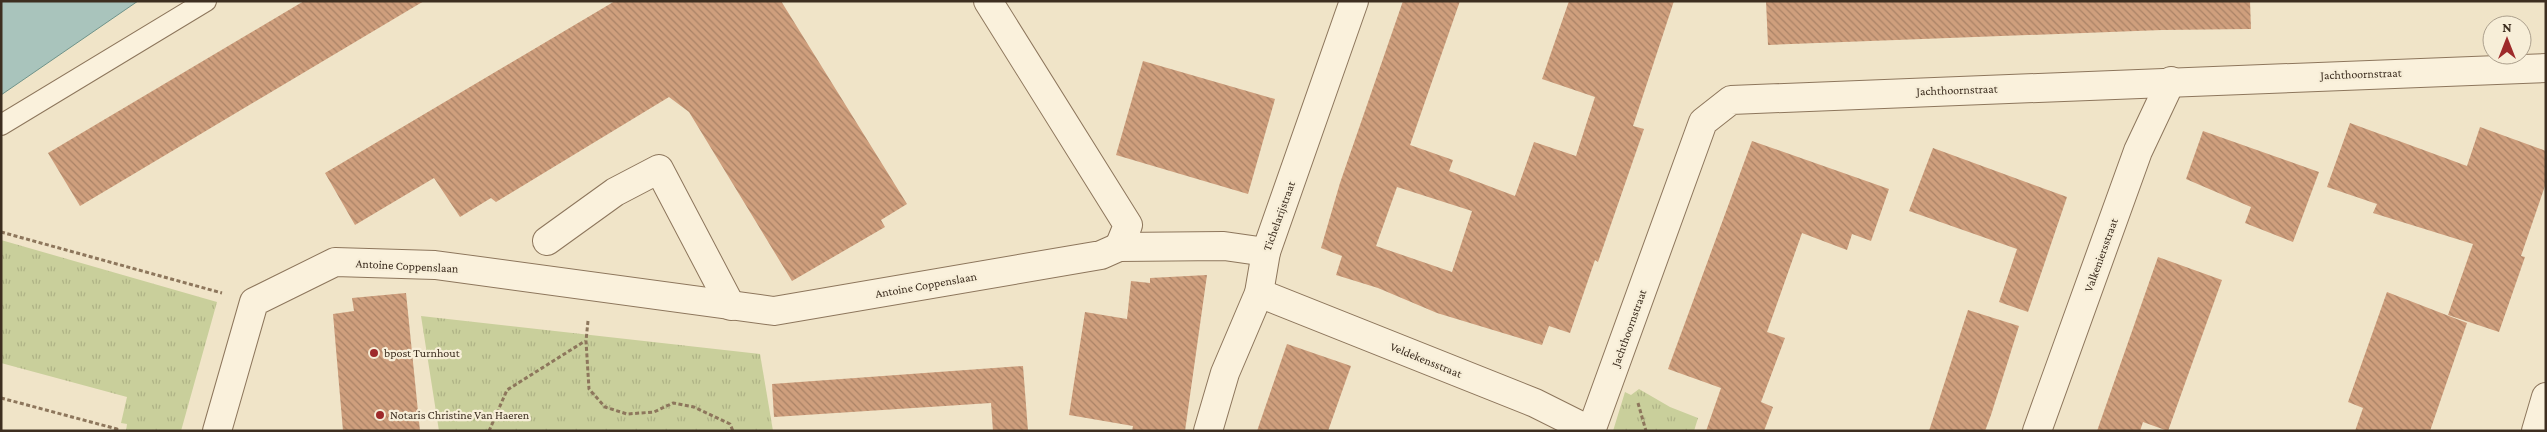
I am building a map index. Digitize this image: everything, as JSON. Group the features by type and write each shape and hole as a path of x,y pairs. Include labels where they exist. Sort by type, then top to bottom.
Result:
{"street":[{"path":"988,1 1128,225 1119,247"},
{"name":"Tichelarijstraat","path":"1208,431 1224,374 1259,293 1266,252 1354,1"},
{"name":"Jachthoornstraat","path":"1591,431 1703,122 1731,100 2171,81 2546,68"},
{"name":"Valkeniersstraat","path":"2038,431 2138,151 2171,81"},
{"path":"547,241 615,192 659,169 731,306"},
{"name":"Antoine Coppenslaan","path":"254,302 335,262 435,265 774,311 1102,255 1119,247 1224,246 1266,252"},
{"name":"Veldekensstraat","path":"1259,293 1535,403 1591,431"},
{"path":"217,431 254,302"},
{"path":"2536,431 2546,397"}],"lane":[{"path":"1,125 206,1"}],"path":[{"path":"1,232 254,302"},
{"path":"489,431 507,390 586,341 589,389 605,407 627,414 654,412 673,403 694,406 730,424 733,431"},
{"path":"1,398 117,429 116,431"}],"green space":[{"path":"1,240 217,302 181,431 126,431 127,424 121,423 127,397 1,363"},
{"path":"421,316 760,354 773,431 439,431"},
{"path":"1639,389 1670,407 1698,418 1694,431 1613,431 1625,392 1631,395"}],"water":[{"path":"1,1 138,1 1,95"}],"building":[{"path":"304,1 424,1 80,206 48,153"},
{"path":"615,1 781,1 907,204 881,220 885,227 792,281 689,112 669,97 496,202 491,198 460,217 434,178 355,225 325,173"},
{"path":"1403,1 1460,1 1410,145 1453,160 1449,171 1515,196 1534,142 1576,156 1595,97 1542,79 1569,1 1674,1 1633,126 1644,129 1598,262 1595,260 1570,333 1549,326 1542,345 1437,313 1378,288 1336,275 1342,256 1321,248 1340,183","holes":["1397,187 1472,211 1452,272 1376,246"]},
{"path":"1766,1 2250,1 2251,29 2162,30 1768,45"},
{"path":"1143,61 1275,99 1248,194 1116,155"},
{"path":"2350,123 2467,166 2480,127 2546,151 2546,183 2521,256 2525,257 2499,332 2448,315 2473,244 2373,213 2377,204 2327,187"},
{"path":"2203,131 2319,172 2293,242 2245,223 2251,207 2186,179"},
{"path":"1752,141 1889,189 1871,241 1852,234 1847,250 1802,233 1767,332 1785,338 1761,402 1773,407 1764,431 1706,431 1721,388 1668,369"},
{"path":"1933,148 2067,197 2028,312 1999,302 2017,249 1909,211"},
{"path":"2158,257 2222,280 2168,431 2143,422 2140,431 2097,431"},
{"path":"1207,275 1185,431 1132,431 1133,426 1069,415 1085,312 1127,319 1131,281 1150,283 1150,278"},
{"path":"2387,292 2467,323 2430,431 2355,431 2363,408 2348,402"},
{"name":"bpost Turnhout","path":"406,293 420,431 343,431 333,314 354,311 352,298"},
{"path":"1968,310 2019,326 1991,415 1985,431 1929,431"},
{"path":"1287,344 1351,366 1328,431 1257,431"},
{"path":"1023,366 1028,431 993,431 991,403 774,417 772,384"}],"place":[{"name":"bpost Turnhout","path":"374,353"},
{"name":"Notaris Christine Van Haeren","path":"380,415"}]}
